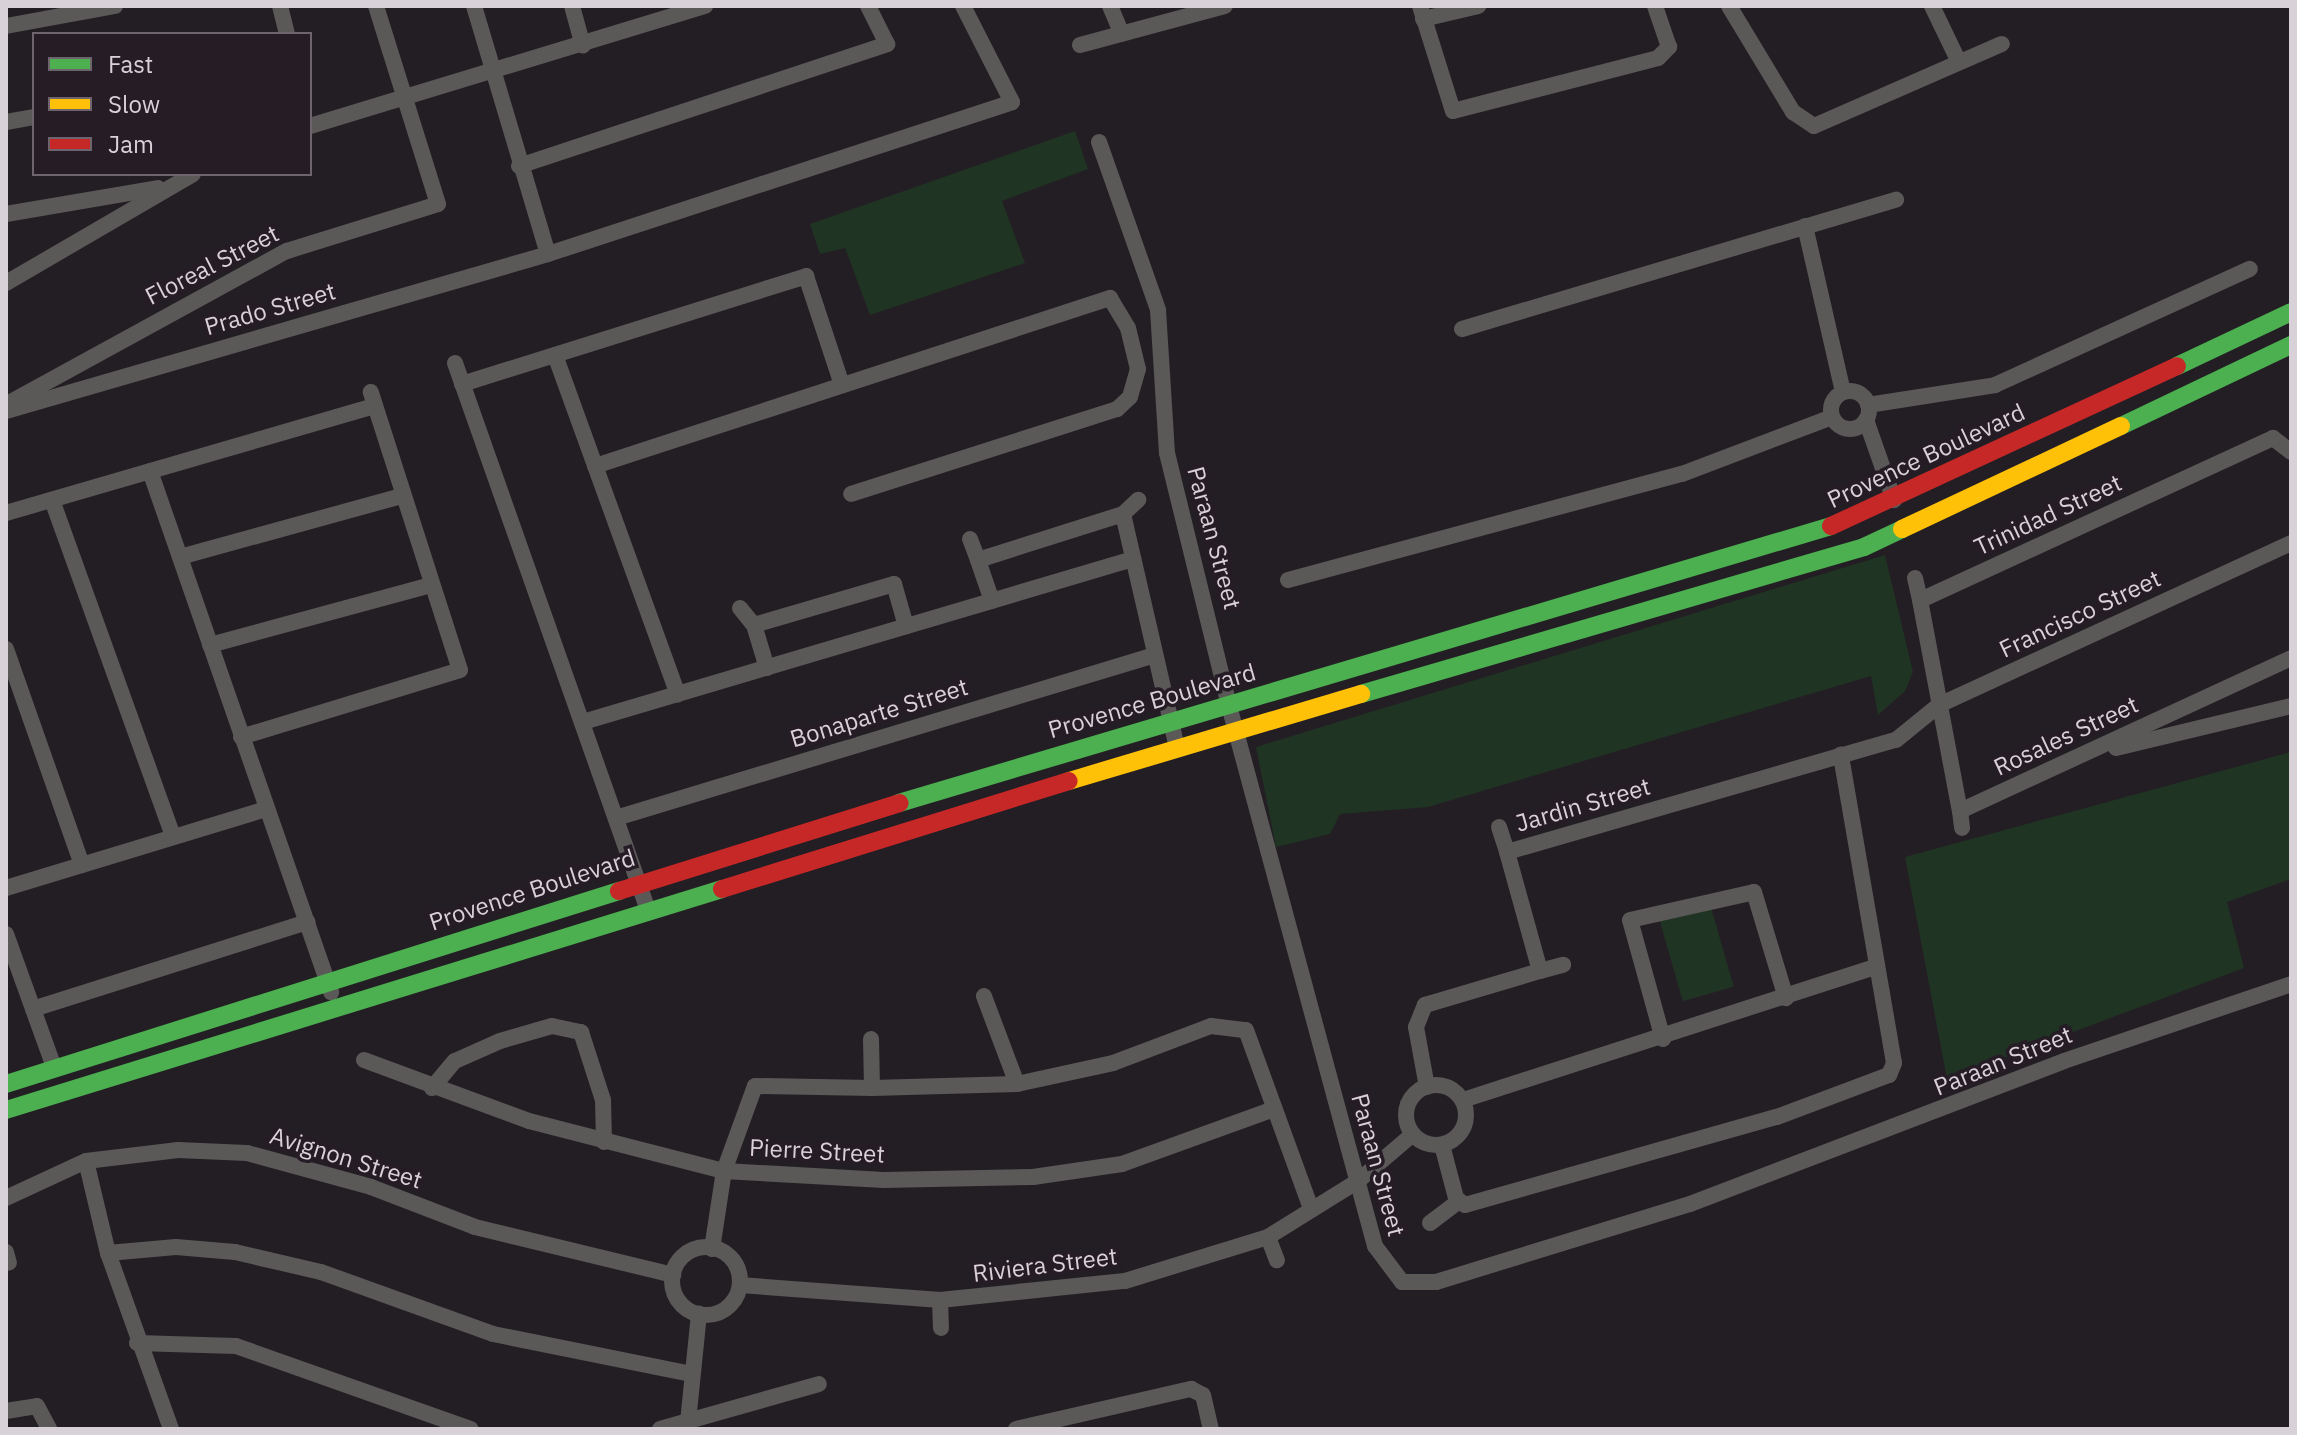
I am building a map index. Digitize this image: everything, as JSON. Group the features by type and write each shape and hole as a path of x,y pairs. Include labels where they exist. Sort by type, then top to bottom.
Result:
{"street":[{"path":"6,26 115,6"},
{"path":"280,6 286,32"},
{"path":"376,6 402,100"},
{"path":"474,6 519,166 548,254"},
{"path":"572,6 583,46"},
{"path":"312,125 493,75 705,6"},
{"path":"519,166 887,44 868,6"},
{"name":"Prado Street","path":"6,411 548,254 1012,102 963,6"},
{"path":"1110,6 1122,34"},
{"path":"1080,45 1225,6"},
{"path":"1478,6 1421,13 1446,107 1453,111 1658,58 1669,47 1655,6"},
{"path":"1729,6 1793,112 1814,126 2002,44"},
{"path":"1932,6 1959,62"},
{"name":"Floreal Street","path":"6,404 287,251 438,204 402,100"},
{"path":"6,122 32,117"},
{"name":"Paraan Street","path":"1099,142 1158,310 1167,453 1228,702 1381,1261 1402,1282 1436,1282 1847,1150 2064,1061 2291,984"},
{"path":"6,283 189,176"},
{"path":"6,214 170,186"},
{"path":"1462,329 1896,200"},
{"path":"1805,226 1843,392"},
{"path":"1832,417 1848,429 1867,412 1995,385 2250,269"},
{"path":"462,384 806,276 842,385"},
{"path":"595,466 1110,298 1137,354 1136,385 1117,409 851,494"},
{"name":"Provence Boulevard","path":"6,1084 639,881 1170,718 1852,520 2291,312"},
{"path":"6,1110 1177,748 1864,547 2291,345"},
{"path":"555,355 678,694"},
{"path":"455,363 648,910"},
{"path":"1832,417 1832,402 1843,392 1858,393 1867,412 1894,500"},
{"path":"6,513 150,471 371,400 460,670 241,737"},
{"path":"1288,580 1682,474 1832,417"},
{"name":"Trinidad Street","path":"1920,600 2273,438 2291,452"},
{"path":"150,471 337,1009"},
{"path":"180,557 401,496"},
{"path":"52,500 173,837"},
{"path":"978,560 1123,514 1138,500"},
{"path":"1123,514 1177,748"},
{"path":"1852,520 1864,547"},
{"path":"970,539 992,601"},
{"name":"Francisco Street","path":"1896,740 1939,705 2291,543"},
{"path":"583,722 1133,559"},
{"path":"1915,578 1939,705"},
{"path":"754,625 894,584 906,626"},
{"path":"210,645 431,585"},
{"path":"740,608 754,625 767,668"},
{"path":"6,649 82,865"},
{"name":"Bonaparte Street","path":"616,818 1155,655"},
{"name":"Rosales Street","path":"1939,705 1961,820 2079,756 2291,658"},
{"path":"2079,756 2291,706"},
{"name":"Jardin Street","path":"1540,971 1507,852 1896,740"},
{"path":"1430,1223 1458,1202 1777,1117 1889,1075 1894,1063 1841,755"},
{"path":"6,888 266,809"},
{"path":"1499,827 1507,852"},
{"path":"1663,1039 1630,920 1754,892 1786,998"},
{"path":"33,1009 308,922"},
{"path":"6,934 54,1067"},
{"path":"1442,1145 1413,1134 1406,1113 1427,1087 1416,1027 1425,1005 1563,965"},
{"path":"1463,1100 1663,1039 1877,966"},
{"path":"984,996 1017,1084"},
{"path":"712,1249 724,1171 755,1086 872,1088 1017,1084 1113,1063 1229,1023 1246,1030 1311,1209"},
{"path":"432,1088 455,1061 500,1041 552,1026 581,1032 603,1100 604,1142"},
{"path":"871,1039 872,1088"},
{"name":"Pierre Street","path":"364,1060 432,1088 604,1142 724,1171 1033,1177 1122,1164 1274,1109"},
{"path":"1427,1087 1447,1087 1463,1100 1464,1128 1442,1145"},
{"name":"Riviera Street","path":"740,1285 940,1300 1125,1281 1268,1237 1358,1181 1413,1134"},
{"path":"1442,1145 1458,1202"},
{"name":"Avignon Street","path":"6,1198 86,1161 178,1150 247,1153 371,1187 475,1227 673,1275"},
{"path":"86,1161 108,1253 137,1343 171,1429"},
{"path":"1268,1237 1277,1260"},
{"path":"108,1253 176,1247 235,1252 321,1272 493,1334 692,1374"},
{"path":"712,1249 732,1259 740,1285 726,1309 699,1314 678,1300 673,1275 690,1251 712,1249"},
{"path":"940,1300 941,1328"},
{"path":"688,1422 699,1314"},
{"path":"137,1343 236,1346 471,1429"},
{"path":"660,1429 819,1384"},
{"path":"1016,1429 1191,1389 1203,1395 1211,1429"},
{"path":"6,1411 37,1406 49,1429"}],"green space":[{"path":"1075,131 1088,169 1002,201 1025,263 870,315 845,248 820,254 810,224"},
{"path":"1885,555 1913,672 1905,691 1878,715 1871,676 1428,807 1340,814 1330,834 1276,847 1256,747"},
{"path":"2291,752 2291,879 2227,902 2244,968 1947,1079 1905,857"},
{"path":"1710,904 1734,987 1683,1001 1659,919"}],"traffic: fast":[{"path":"2177,366 2291,312"},
{"path":"2121,426 2291,345"},
{"path":"899,803 1831,526"},
{"path":"1361,694 1864,547 1902,529"},
{"path":"6,1110 722,889"},
{"path":"6,1084 619,891"}],"traffic: slow":[{"path":"1902,529 2121,426"},
{"path":"1069,781 1361,694"}],"traffic: jam":[{"path":"1831,526 2177,366"},
{"path":"722,889 1069,781"},
{"path":"619,891 899,803"}]}
